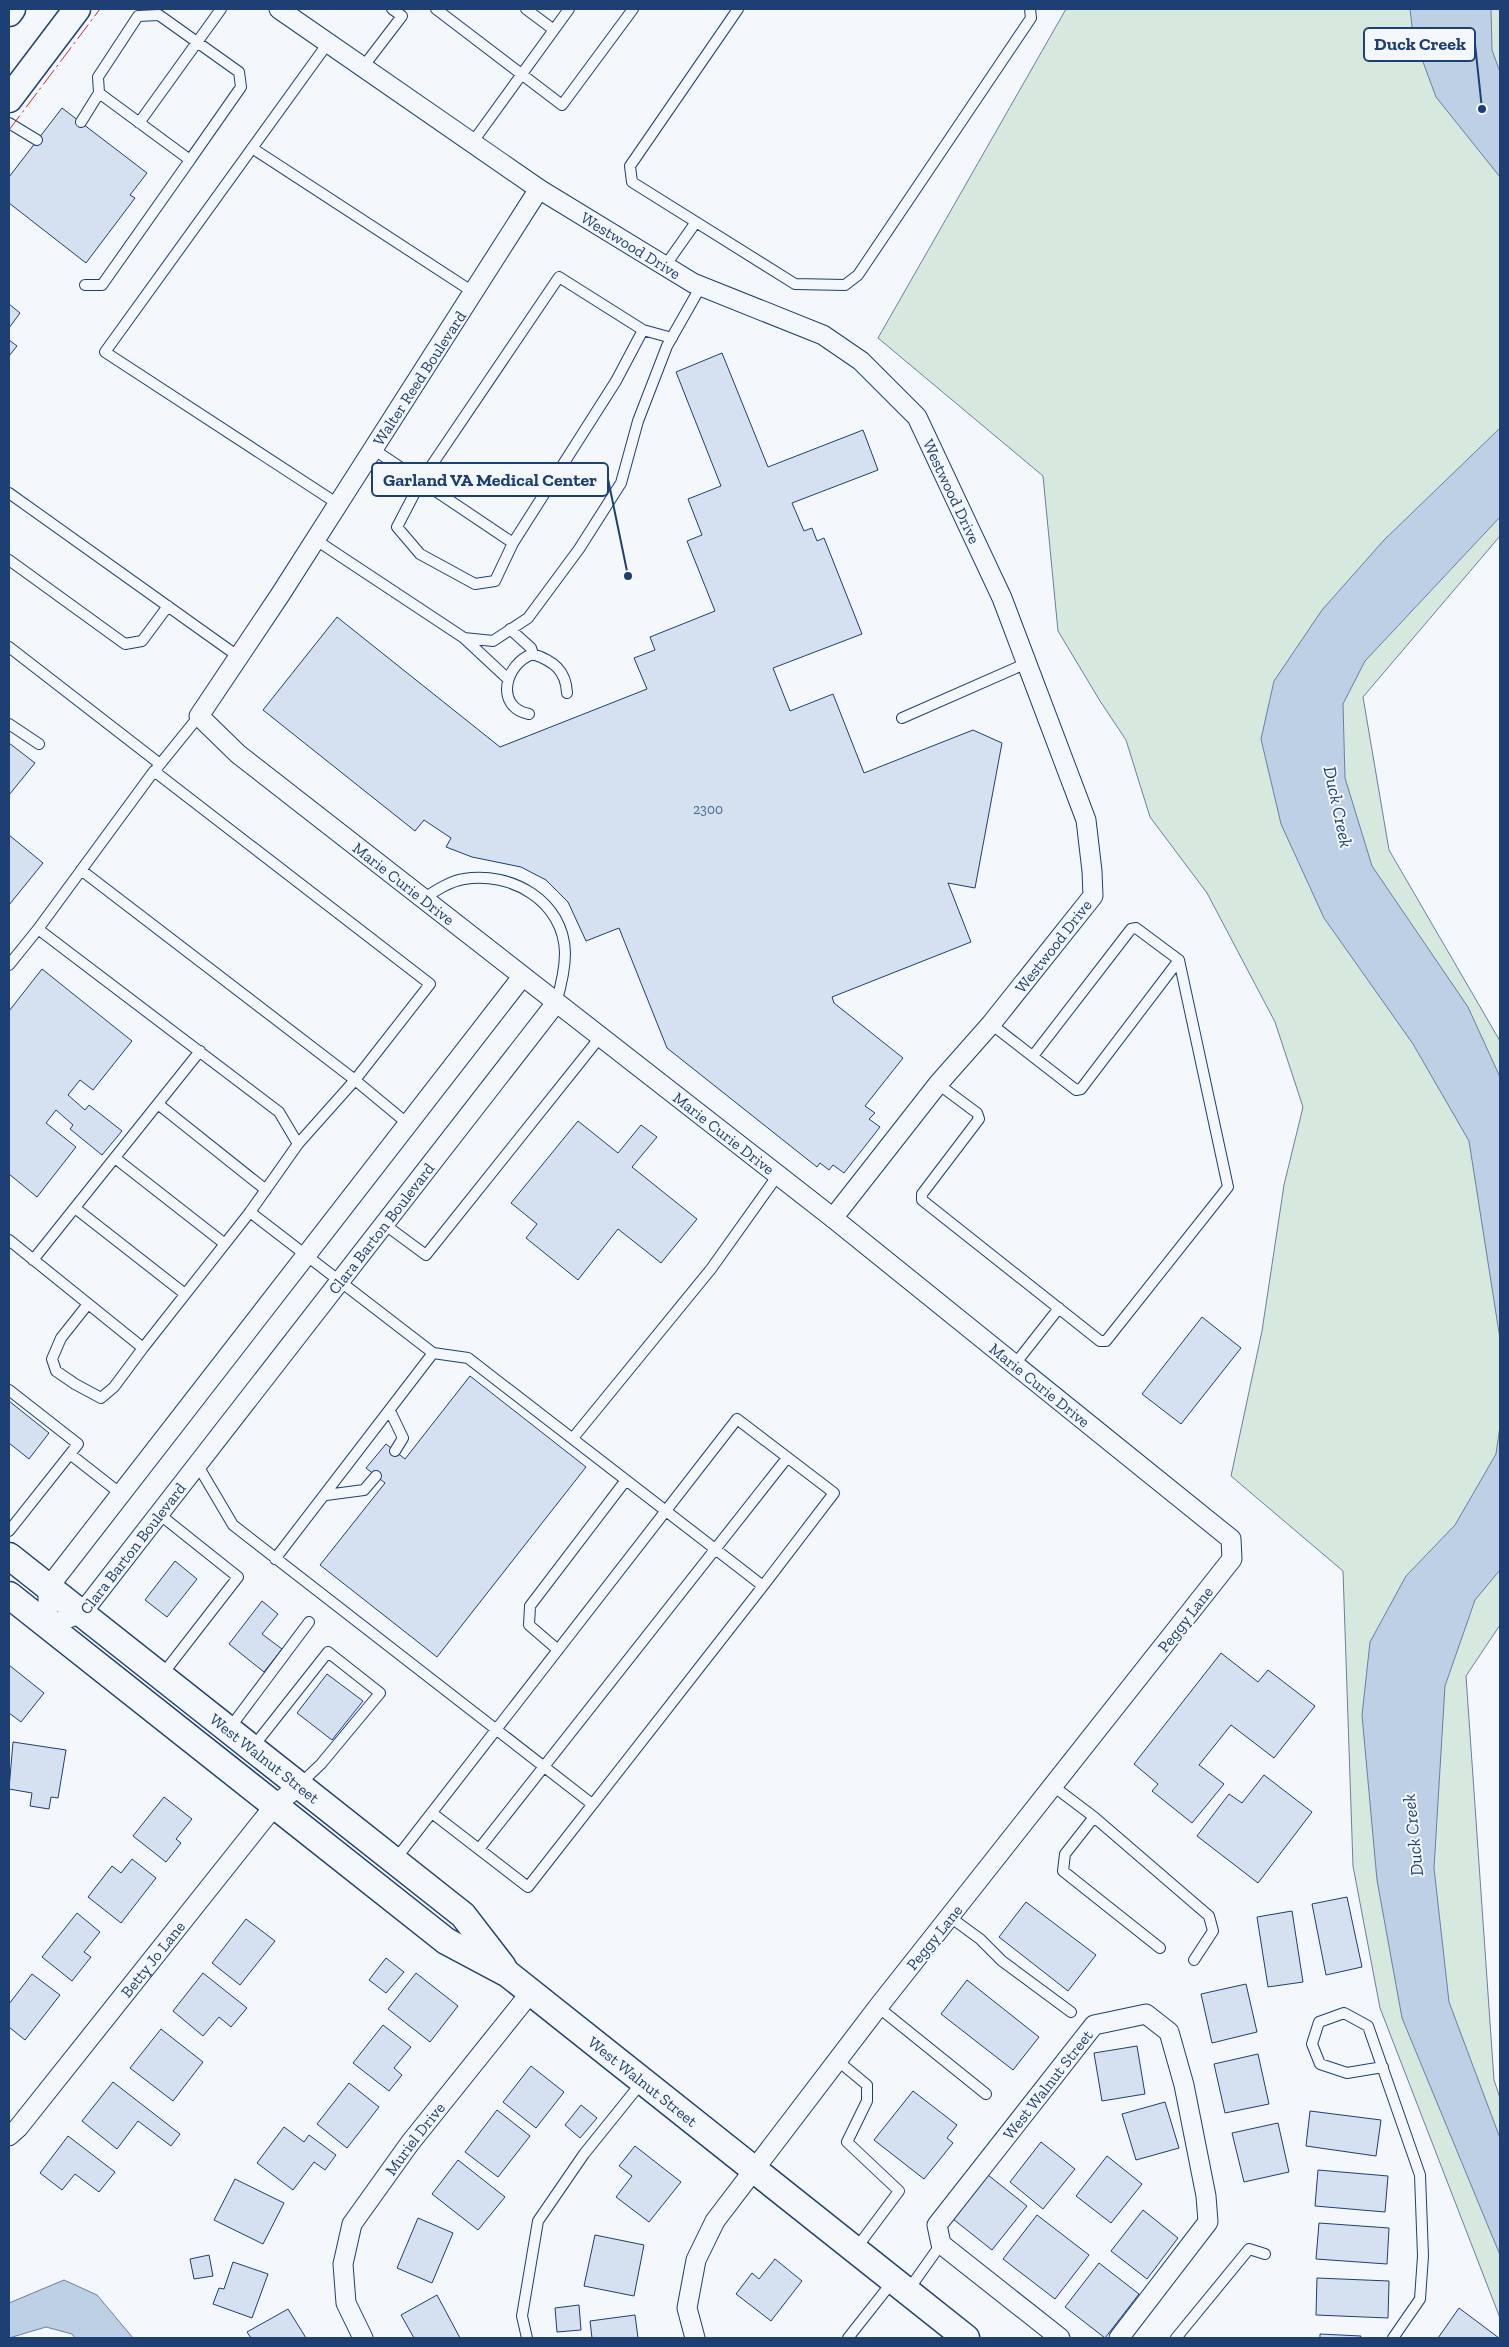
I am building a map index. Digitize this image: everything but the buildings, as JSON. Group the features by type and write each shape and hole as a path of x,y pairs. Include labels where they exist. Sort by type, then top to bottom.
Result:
{"main road":[{"path":"9,13 12,9"},
{"path":"9,99 77,9"},
{"name":"West Walnut Street","path":"9,1556 463,1915 508,1974"},
{"name":"West Walnut Street","path":"9,1595 446,1941 508,1974 966,2338"}],"street":[{"name":"Westwood Drive","path":"279,9 539,189 666,266 701,286 823,335 861,360 916,416 1002,598 1086,820 1093,896 991,1024 938,1084 833,1218"},
{"name":"Walter Reed Boulevard","path":"199,716 316,540 539,189"},
{"name":"Marie Curie Drive","path":"199,716 238,754 833,1218 1231,1539 1232,1559"},
{"path":"48,1626 48,1588 522,977"},
{"name":"Clara Barton Boulevard","path":"48,1626 82,1613 556,1002"},
{"name":"Peggy Lane","path":"695,2338 687,2308 696,2260 715,2221 878,2007 1232,1559"},
{"name":"Betty Jo Lane","path":"9,2136 18,2128 275,1806 299,1786"},
{"name":"Muriel Drive","path":"363,2338 346,2303 343,2264 352,2224 410,2143 531,1992"},
{"name":"West Walnut Street","path":"941,2244 937,2225 1094,2025 1146,2014 1169,2032 1184,2085 1206,2196 1208,2222 1119,2338"},
{"path":"941,2244 1053,2336"}],"lane":[{"path":"139,123 221,9"},
{"path":"363,67 404,12 392,9"},
{"path":"436,9 562,106 633,9"},
{"path":"526,9 554,30"},
{"path":"472,143 569,9"},
{"path":"738,9 630,166 632,182 795,284 845,285 858,275 1031,18 1030,9"},
{"path":"81,122 99,93 98,77 138,16 159,15 239,72 241,87 102,285 85,285"},
{"path":"328,43 105,352 338,504"},
{"path":"99,93 190,160"},
{"path":"9,123 37,140"},
{"path":"252,148 474,292"},
{"path":"666,266 696,222"},
{"path":"643,330 616,382 513,543 495,581 475,584 420,554 397,527 421,481 559,277 643,330 672,338"},
{"path":"464,638 493,640 528,618 578,549 622,483 638,421 672,338 701,286"},
{"path":"373,449 513,543"},
{"path":"9,493 239,657"},
{"path":"316,540 464,638 508,679"},
{"path":"9,560 126,644 142,641 168,606"},
{"path":"510,629 531,648 533,654"},
{"path":"9,647 430,984 355,1080 298,1144 250,1212 142,1348 114,1387 101,1398 56,1371 52,1359 61,1338 88,1304"},
{"path":"529,714 516,708 510,700 507,691 510,671 523,657 533,654 553,662 560,668 567,684 567,693"},
{"path":"902,718 1027,663"},
{"path":"9,965 38,929 157,767 199,716"},
{"path":"9,724 39,744"},
{"path":"81,870 355,1080 408,1124"},
{"path":"423,899 462,879 490,876 518,884 541,900 558,924 565,952 563,980 556,1002"},
{"path":"938,1084 977,1113 980,1119 922,1194 922,1200 1100,1342 1106,1341 1228,1187 1179,960 1136,928 1131,929 1033,1056"},
{"path":"38,929 279,1112 298,1144"},
{"path":"991,1024 1076,1090 1081,1089 1179,960"},
{"path":"384,1224 426,1255 601,1036"},
{"path":"33,1260 200,1052"},
{"path":"158,1104 266,1190"},
{"path":"115,1158 225,1244"},
{"path":"573,1438 711,1269 778,1175"},
{"path":"75,1208 185,1294"},
{"path":"250,1212 433,1353 468,1358 763,1586"},
{"path":"9,1240 142,1348"},
{"path":"1015,1364 1059,1308"},
{"path":"275,1559 326,1495 433,1353"},
{"path":"9,1390 78,1444 9,1531"},
{"path":"390,1411 403,1438 395,1451"},
{"path":"395,1861 432,1813 496,1730 666,1510 737,1419 834,1493 528,1887 432,1813"},
{"path":"70,1454 121,1494"},
{"path":"479,1849 788,1458"},
{"path":"198,1464 233,1525 592,1804"},
{"path":"326,1495 364,1490 376,1476"},
{"path":"558,1650 529,1625 530,1606 626,1480"},
{"path":"159,1514 238,1577 161,1676"},
{"path":"228,1730 309,1622"},
{"path":"252,1748 328,1652 380,1693 321,1764 299,1786"},
{"path":"1053,1786 1094,1817 1209,1916 1213,1931 1194,1960"},
{"path":"1094,1817 1065,1854 1063,1871 1160,1948"},
{"path":"950,1917 980,1939 1002,1962 1071,2012"},
{"path":"878,2007 986,2094"},
{"path":"1383,2067 1347,2073 1320,2064 1312,2044 1319,2022 1344,2013 1368,2026 1383,2067 1420,2175 1423,2247 1420,2299 1393,2338"},
{"path":"838,2061 867,2085 867,2101 847,2142 899,2191 855,2251"},
{"path":"526,2338 522,2316 538,2221 584,2154 643,2082"},
{"path":"848,2338 941,2244"},
{"path":"1176,2338 1248,2249 1265,2254"}],"shaded area":[{"path":"1066,9 1500,9 1500,536 1363,697 1389,850 1500,1041 1500,1625 1466,1676 1494,2080 1500,2098 1500,2318 1380,2008 1353,1866 1343,1571 1231,1476 1262,1331 1284,1185 1303,1107 1275,1022 1207,893 1150,817 1126,740 1058,631 1043,476 878,338"}],"water":[{"path":"1410,9 1491,9 1492,50 1500,72 1500,177 1436,97 1413,35"},
{"path":"1500,428 1500,517 1365,661 1343,704 1345,778 1372,866 1468,1007 1500,1077 1500,1339 1469,1141 1413,1044 1324,918 1281,824 1261,739 1274,681 1322,610 1384,540"},
{"path":"1500,1426 1500,1570 1475,1600 1445,1686 1434,1868 1449,2002 1500,2138 1500,2255 1402,2018 1377,1880 1362,1715 1370,1642 1406,1576 1455,1525 1496,1454"},
{"path":"64,2280 97,2295 133,2338 75,2338 72,2334 46,2327 9,2338 9,2303"}],"power":[{"path":"9,130 100,9"}],"place":[{"name":"Duck Creek","path":"1482,109"},
{"name":"Garland VA Medical Center","path":"628,576"}]}
